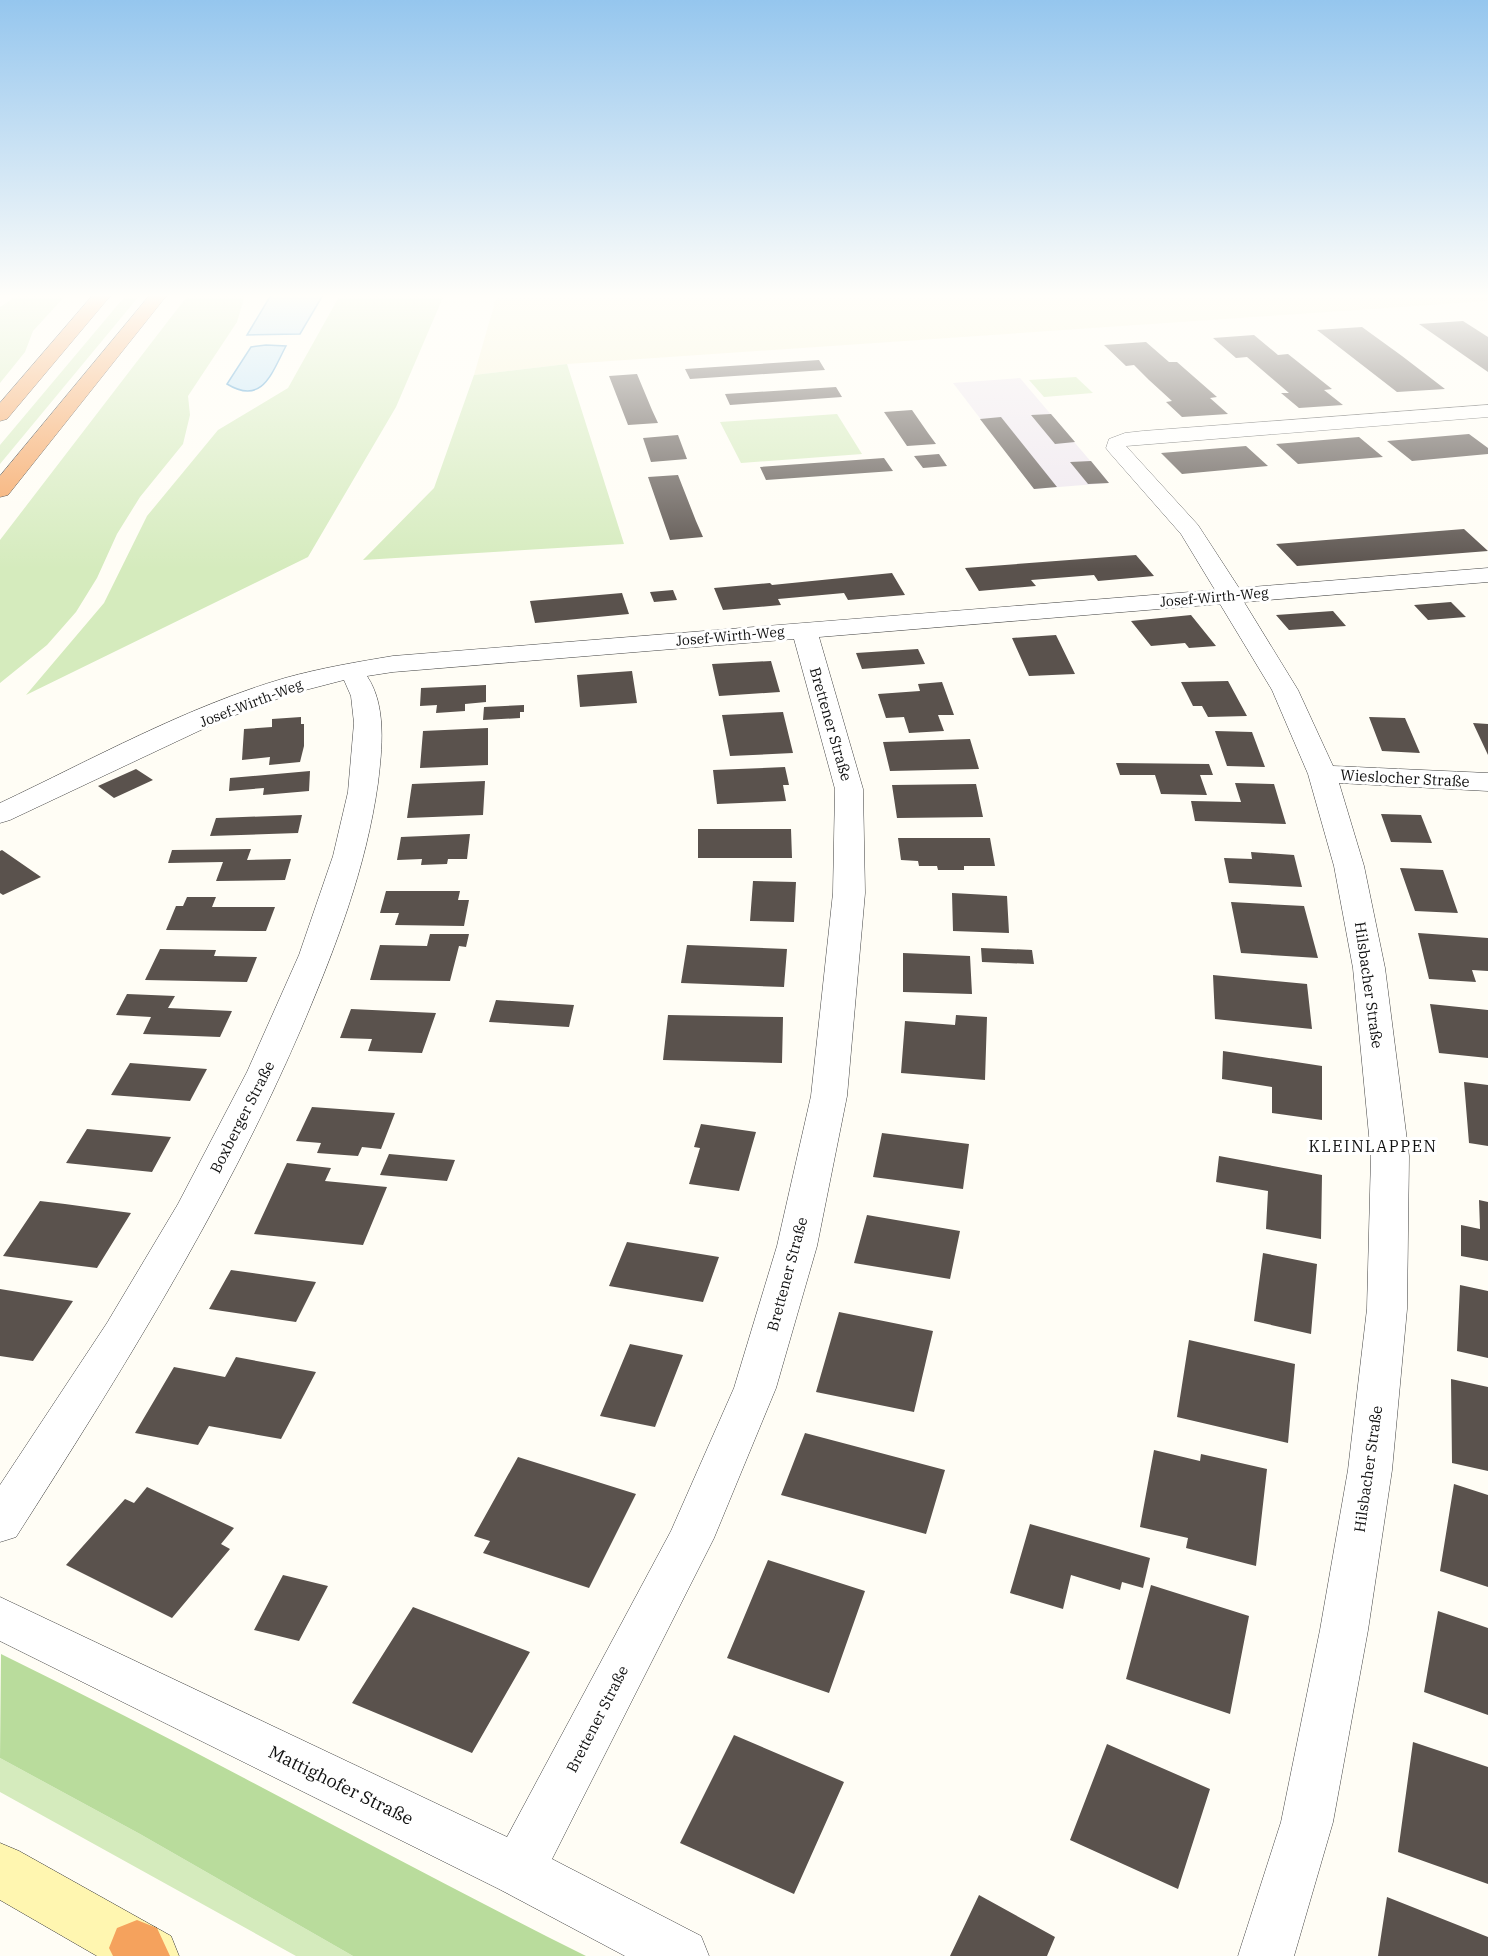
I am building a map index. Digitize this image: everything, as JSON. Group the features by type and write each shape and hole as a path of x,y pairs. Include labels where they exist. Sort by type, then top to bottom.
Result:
{"highway":[{"path":"0,415 25,386"},
{"path":"0,490 85,386"}],"main road":[{"path":"0,1870 143,1953"}],"street":[{"name":"Hilsbacher Straße","path":"1266,1956 1307,1822 1340,1653 1370,1470 1387,1309 1390,1156 1369,968 1349,866 1322,774 1285,690 1233,607 1225,584 1194,535 1116,448 1116,442 1143,437 1488,411"},
{"name":"Josef-Wirth-Weg","path":"0,814 229,709 282,688 351,671 393,664 1488,575"},
{"name":"Brettener Straße","path":"518,1870 691,1538 755,1388 797,1246 829,1096 849,893 849,789 804,630"},
{"name":"Boxberger Straße","path":"0,1523 84,1396 164,1265 227,1151 266,1074 310,968 340,889 354,839 363,785 366,754 363,696 351,671"},
{"name":"Wieslocher Straße","path":"1322,774 1488,782"},
{"name":"Mattighofer Straße","path":"0,1618 518,1870 681,1956"}],"shaded area":[{"path":"956,386 1027,386 1109,483 1034,489"}],"green space":[{"path":"49,386 64,386 0,464 0,445"},
{"path":"118,386 194,386 188,396 190,415 183,444 140,497 117,534 97,578 76,612 47,645 0,683 0,540"},
{"path":"405,386 396,407 308,557 26,695 104,603 147,516 218,430 288,388"},
{"path":"470,386 574,386 624,544 363,560 434,488"},
{"path":"1035,386 1086,386 1093,393 1044,397"},
{"path":"837,414 862,454 741,463 720,422"},
{"path":"1,1654 586,1956 353,1956 140,1834 0,1758"},
{"path":"0,1758 140,1834 353,1956 296,1956 0,1792"}],"water":[{"path":"232,386 260,386 249,391"}],"building":[{"path":"613,386 642,386 658,423 628,425"},
{"path":"1156,386 1205,386 1217,397 1210,398 1228,414 1182,417 1166,402 1172,401"},
{"path":"1281,386 1329,386 1332,389 1324,390 1343,405 1299,408 1281,393 1289,393"},
{"path":"1390,386 1441,386 1445,389 1397,392"},
{"path":"836,387 842,397 730,405 725,394"},
{"path":"912,410 936,444 907,446 884,412"},
{"path":"1051,414 1075,442 1055,444 1031,415"},
{"path":"1001,417 1057,487 1034,489 980,419"},
{"path":"1469,434 1488,448 1488,454 1412,461 1387,441"},
{"path":"678,435 687,459 651,462 643,438"},
{"path":"1359,437 1383,457 1298,464 1276,444"},
{"path":"1246,446 1268,466 1182,474 1161,453"},
{"path":"939,454 947,466 923,468 914,456"},
{"path":"884,458 893,471 766,480 760,467"},
{"path":"1091,461 1109,483 1088,484 1070,462"},
{"path":"678,475 703,537 670,540 648,477"},
{"path":"1464,529 1488,551 1297,566 1276,544"},
{"path":"1136,555 1154,576 1098,581 1094,575 1031,580 1036,586 979,591 965,568"},
{"path":"892,573 905,595 848,600 844,593 778,599 781,605 723,610 714,588 770,583 772,585"},
{"path":"673,590 677,600 654,602 650,592"},
{"path":"622,593 629,614 535,623 530,601"},
{"path":"1451,602 1466,617 1428,620 1414,605"},
{"path":"1333,611 1346,626 1289,630 1276,615"},
{"path":"1191,615 1216,646 1189,648 1185,643 1151,646 1131,621"},
{"path":"1056,635 1075,674 1029,676 1012,638"},
{"path":"918,649 925,664 862,669 856,653"},
{"path":"771,661 780,692 719,696 712,664"},
{"path":"632,671 637,703 580,707 577,675"},
{"path":"1228,681 1247,716 1208,717 1202,706 1193,706 1181,682"},
{"path":"942,682 954,715 938,715 944,731 909,733 904,717 886,718 878,694 920,691 918,684"},
{"path":"486,685 486,702 465,704 465,711 436,713 437,705 420,706 421,688"},
{"path":"524,705 524,712 520,712 520,718 483,720 484,707"},
{"path":"783,712 793,753 730,756 722,715"},
{"path":"301,717 301,724 304,724 304,746 300,762 269,765 270,757 242,760 244,729 272,727 272,719"},
{"path":"1369,717 1405,718 1420,753 1382,751"},
{"path":"1473,723 1488,724 1488,755"},
{"path":"488,728 488,765 420,768 423,731"},
{"path":"1215,731 1252,732 1265,767 1227,766"},
{"path":"970,739 979,769 890,771 883,742"},
{"path":"1116,763 1209,764 1213,775 1200,775 1207,795 1161,794 1155,775 1120,775"},
{"path":"785,767 789,785 783,785 786,801 717,804 713,770"},
{"path":"136,769 153,780 114,798 98,786"},
{"path":"310,771 309,791 263,795 264,788 229,791 230,778"},
{"path":"485,781 483,815 407,818 412,784"},
{"path":"1235,783 1274,784 1286,824 1195,821 1191,801 1241,802"},
{"path":"976,784 983,817 897,818 892,785"},
{"path":"1381,814 1421,815 1432,843 1391,842"},
{"path":"302,815 298,833 210,836 216,818"},
{"path":"698,829 791,829 792,858 698,858"},
{"path":"470,834 467,859 448,859 447,864 421,865 422,859 397,860 401,837"},
{"path":"898,838 990,838 995,866 964,866 964,870 938,870 937,866 919,866 918,861 901,860"},
{"path":"251,849 247,860 291,859 285,880 216,881 223,862 168,863 172,850"},
{"path":"2,850 41,877 3,895 0,893 0,851"},
{"path":"1251,852 1294,855 1302,887 1229,883 1224,858 1252,859"},
{"path":"1400,868 1443,870 1458,913 1415,911"},
{"path":"753,881 796,882 794,922 750,921"},
{"path":"386,891 460,891 458,900 469,900 464,926 395,925 399,913 380,913"},
{"path":"952,893 1007,896 1009,933 953,931"},
{"path":"187,897 216,897 212,907 275,907 266,931 166,930 176,906 183,906"},
{"path":"1231,902 1304,906 1318,958 1241,953"},
{"path":"1418,933 1488,938 1488,971 1472,970 1476,982 1429,979"},
{"path":"430,934 469,934 466,947 459,946 450,981 370,980 380,945 427,946"},
{"path":"687,945 787,949 784,987 681,983"},
{"path":"981,948 1032,950 1034,964 982,962"},
{"path":"160,949 216,950 214,956 257,957 247,982 145,980"},
{"path":"903,953 970,956 972,994 903,992"},
{"path":"1213,975 1307,984 1312,1029 1215,1019"},
{"path":"127,994 175,996 168,1008 232,1011 220,1037 143,1034 151,1017 116,1015"},
{"path":"496,1000 574,1005 569,1027 489,1022"},
{"path":"1430,1004 1488,1010 1488,1058 1439,1053"},
{"path":"351,1009 436,1013 422,1053 368,1051 372,1039 340,1038"},
{"path":"668,1015 783,1017 782,1063 663,1060"},
{"path":"956,1015 987,1017 985,1080 901,1073 905,1021 955,1025"},
{"path":"1223,1051 1322,1066 1322,1120 1272,1113 1272,1087 1222,1079"},
{"path":"130,1063 207,1069 190,1101 111,1095"},
{"path":"1464,1082 1488,1085 1488,1146 1469,1143"},
{"path":"312,1107 395,1113 381,1149 362,1147 358,1156 317,1153 321,1143 296,1141"},
{"path":"701,1124 756,1132 739,1191 689,1184 700,1148 694,1147"},
{"path":"87,1129 171,1137 152,1172 66,1163"},
{"path":"882,1133 969,1144 963,1189 873,1177"},
{"path":"389,1154 455,1160 447,1181 380,1175"},
{"path":"1219,1156 1322,1175 1321,1239 1266,1229 1268,1191 1216,1182"},
{"path":"287,1163 331,1168 325,1181 387,1187 363,1245 254,1234"},
{"path":"1479,1200 1488,1202 1488,1261 1461,1256 1461,1225 1480,1229"},
{"path":"40,1201 131,1213 97,1268 3,1256"},
{"path":"867,1215 960,1231 950,1279 854,1263"},
{"path":"627,1242 719,1257 703,1302 609,1286"},
{"path":"1263,1253 1317,1264 1311,1334 1254,1321"},
{"path":"231,1270 316,1282 296,1322 209,1309"},
{"path":"1460,1285 1488,1291 1488,1358 1457,1351"},
{"path":"0,1289 73,1301 33,1361 0,1356"},
{"path":"839,1312 933,1331 914,1412 816,1392"},
{"path":"1189,1340 1295,1364 1288,1443 1177,1417"},
{"path":"630,1344 683,1355 655,1427 600,1416"},
{"path":"236,1357 316,1372 281,1439 209,1426 198,1445 135,1433 174,1367 225,1377"},
{"path":"1451,1379 1488,1387 1488,1471 1452,1463"},
{"path":"805,1433 945,1470 926,1534 781,1495"},
{"path":"1154,1450 1200,1461 1201,1454 1267,1469 1256,1566 1186,1548 1188,1538 1140,1527"},
{"path":"518,1457 636,1494 589,1588 483,1553 490,1541 474,1536"},
{"path":"1454,1484 1488,1495 1488,1587 1440,1571"},
{"path":"147,1487 234,1528 221,1544 230,1549 172,1618 66,1565 125,1499 134,1503"},
{"path":"1030,1524 1150,1558 1143,1588 1122,1582 1120,1590 1071,1575 1063,1609 1010,1593"},
{"path":"768,1560 865,1591 829,1693 727,1658"},
{"path":"283,1575 328,1586 299,1641 254,1630"},
{"path":"1151,1585 1249,1616 1230,1714 1126,1679"},
{"path":"413,1607 530,1652 472,1753 352,1703"},
{"path":"1438,1611 1488,1628 1488,1715 1424,1692"},
{"path":"734,1735 844,1782 794,1894 680,1843"},
{"path":"1413,1742 1488,1767 1488,1884 1398,1852"},
{"path":"1107,1744 1210,1789 1178,1889 1070,1840"},
{"path":"979,1895 1055,1937 1047,1956 950,1956"},
{"path":"1387,1897 1488,1937 1488,1956 1378,1956"}],"district":[{"name":"KLEINLAPPEN","path":"1373,1146"}]}
